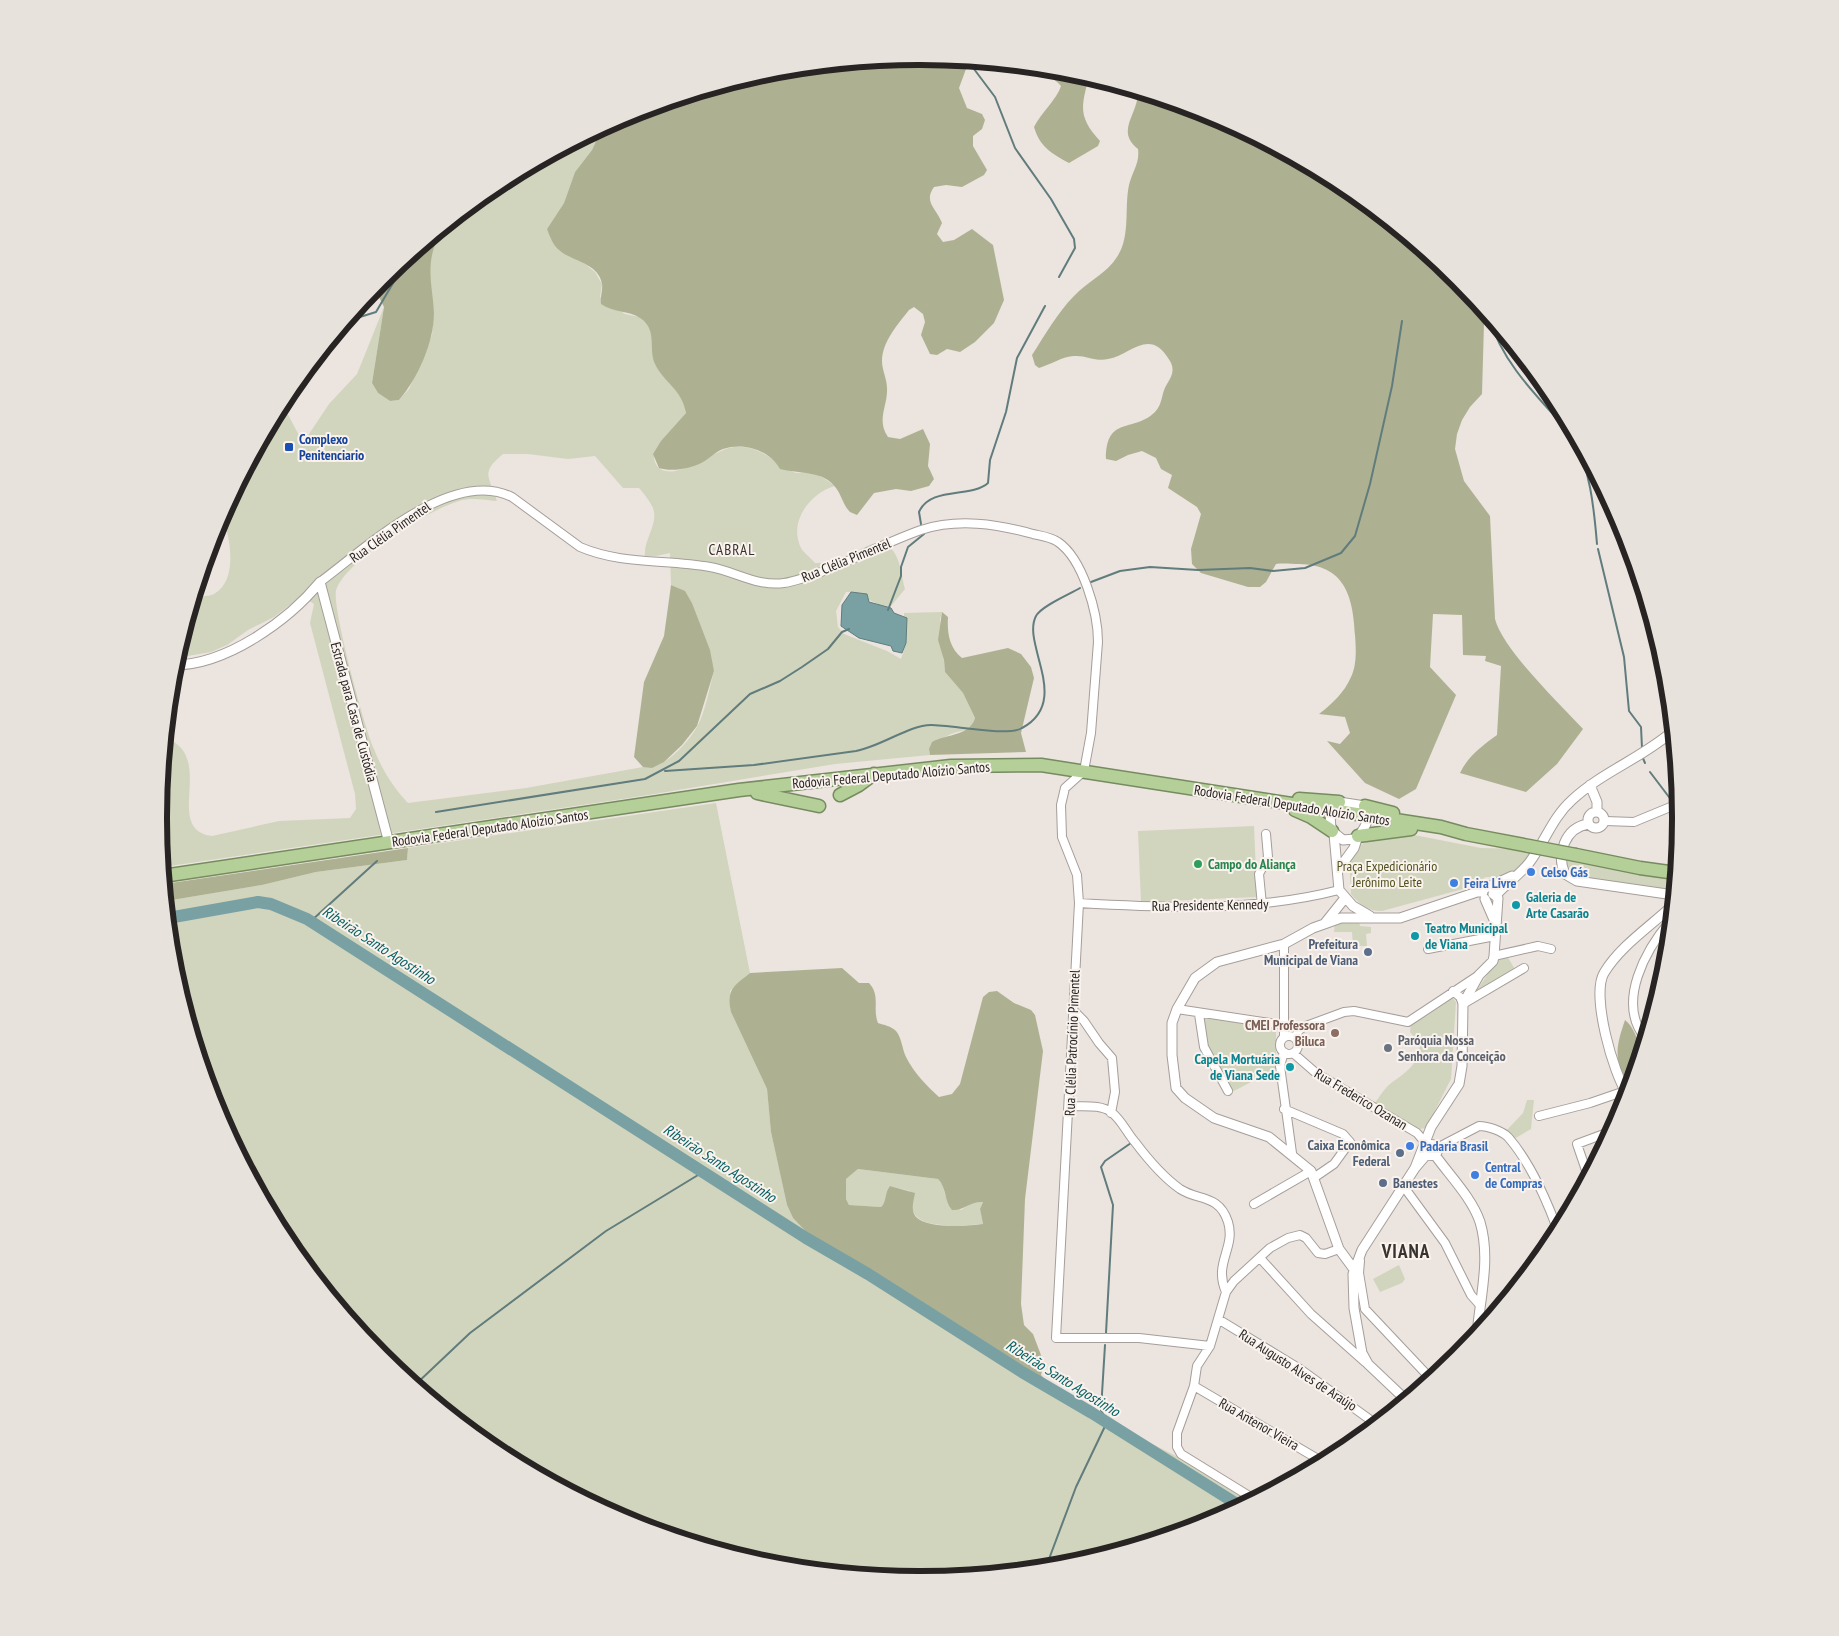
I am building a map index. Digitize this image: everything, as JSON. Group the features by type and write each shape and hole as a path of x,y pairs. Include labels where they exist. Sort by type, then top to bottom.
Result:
{"highway":[{"name":"Rodovia Federal Deputado Aloízio Santos","path":"169,875 739,790 950,766 1002,764 1041,765 1084,771 1152,784 1279,803 1293,799 1441,827"},
{"path":"840,795 851,790 874,774"},
{"path":"739,790 769,794 819,806"},
{"path":"1279,803 1311,816 1333,832"},
{"path":"1358,836 1393,830 1441,827 1466,834 1670,872"}],"street":[{"name":"Rua Clélia Pimentel","path":"320,582 407,518 435,500 476,490 500,491 512,497 580,547 592,552 640,561 710,567 773,584 790,582 827,570 924,530 954,525 1002,525 1059,542 1077,566 1091,598 1098,627 1098,642 1091,733 1084,771"},
{"path":"183,664 210,659 259,635 286,615 320,582"},
{"name":"Estrada para Casa de Custódia","path":"320,582 389,843"},
{"path":"1313,928 1341,918 1400,918 1448,902 1488,893 1515,875 1530,862 1561,810 1590,785 1646,752 1668,735"},
{"name":"Rua Clélia Patrocínio Pimentel","path":"1084,771 1065,788 1061,805 1062,837 1077,875 1079,903 1072,1009 1070,1106 1056,1338 1139,1338 1210,1346"},
{"path":"1590,785 1597,802 1597,811"},
{"path":"1336,806 1330,819 1342,894 1358,910 1374,918"},
{"path":"1604,821 1634,822 1672,807"},
{"path":"1597,811 1602,814 1604,821"},
{"path":"1588,824 1588,816 1597,811"},
{"path":"1338,870 1354,848 1358,836 1365,826 1366,812"},
{"path":"1588,824 1599,828 1604,821"},
{"path":"1588,824 1576,829 1564,844 1561,859 1565,874 1577,881 1668,894"},
{"path":"1333,832 1343,840 1354,839 1358,836"},
{"path":"1262,905 1260,874 1268,856 1266,834"},
{"path":"1284,1052 1293,1053 1298,1046 1295,1038 1299,1030 1344,1012 1354,1011 1408,1022 1488,968 1494,956 1498,898 1488,893"},
{"path":"1342,894 1325,923 1284,944 1209,966 1187,988 1172,1023 1172,1055 1175,1082 1180,1092 1214,1118 1263,1134 1292,1153 1313,1174 1339,1249 1356,1270 1364,1309 1426,1374"},
{"name":"Rua Presidente Kennedy","path":"1079,903 1140,906 1262,905 1342,894"},
{"path":"1623,1087 1616,1074 1608,1046 1601,1006 1602,979 1621,953 1667,911"},
{"path":"1642,1030 1634,1009 1637,978 1652,946 1664,930"},
{"path":"1428,949 1496,932"},
{"path":"1284,944 1284,1037 1280,1045 1284,1052 1280,1066 1284,1109 1292,1153"},
{"path":"1494,956 1538,946 1551,949"},
{"path":"1463,1004 1524,968"},
{"path":"1463,1004 1479,975"},
{"path":"1368,1364 1358,1336 1354,1308 1356,1270 1368,1241 1430,1148 1441,1115 1459,1084 1462,1066 1463,1004 1460,996 1454,991"},
{"path":"1072,1009 1084,1021 1112,1058 1115,1098 1111,1112"},
{"path":"1177,1009 1199,1014 1283,1025"},
{"path":"1199,1014 1204,1047 1228,1091"},
{"path":"1284,1037 1290,1036 1295,1038"},
{"name":"Rua Frederico Ozanan","path":"1293,1053 1316,1073 1413,1130 1430,1148"},
{"path":"1539,1116 1619,1095"},
{"path":"1070,1106 1097,1107 1111,1112 1136,1144 1171,1181 1181,1190 1210,1200 1224,1214 1228,1221 1230,1238 1220,1275 1226,1292"},
{"path":"1254,1204 1334,1164 1350,1142 1342,1134 1284,1109"},
{"path":"1430,1148 1479,1126 1503,1133 1514,1146 1540,1189 1554,1223"},
{"path":"1585,1169 1577,1144 1603,1134"},
{"path":"1430,1148 1466,1198 1480,1222 1485,1254 1478,1323"},
{"path":"1404,1187 1445,1244 1467,1287 1479,1304"},
{"path":"1248,1495 1181,1454 1177,1447 1177,1433 1194,1386 1197,1366 1210,1346 1226,1292 1234,1282 1278,1243 1300,1235 1306,1238 1318,1253 1325,1254 1339,1249"},
{"path":"1260,1258 1311,1314 1402,1396"},
{"name":"Rua Augusto Alves de Araújo","path":"1218,1319 1300,1369 1371,1420"},
{"name":"Rua Antenor Vieira","path":"1194,1386 1316,1458"}],"green space":[{"path":"920,65 972,67 966,69 959,88 967,108 982,114 985,120 982,129 973,136 973,146 987,170 984,175 962,187 946,185 934,187 931,192 930,201 942,223 937,234 943,242 954,240 972,229 993,245 1004,300 994,323 975,342 960,352 947,349 937,355 930,354 921,335 925,322 923,314 914,307 909,310 888,340 882,361 887,388 883,419 885,431 888,437 900,439 923,429 930,444 928,466 934,479 929,486 911,491 896,489 874,493 857,515 850,512 836,488 825,478 818,475 780,469 763,452 747,447 723,449 703,462 687,468 669,470 659,468 653,454 661,441 686,413 681,398 655,364 649,328 636,315 611,309 601,304 602,284 596,271 559,250 553,243 547,229 564,203 575,172 592,150 598,138 631,122 677,105 773,79 821,71 870,67"},
{"path":"1044,75 1087,84 1083,111 1088,125 1100,141 1098,146 1069,163 1043,145 1034,127 1059,91 1061,86"},
{"path":"1137,98 1162,105 1208,122 1296,166 1338,192 1416,252 1483,319 1482,394 1470,407 1462,420 1457,434 1455,449 1464,481 1490,516 1495,619 1500,632 1520,661 1583,729 1557,764 1526,792 1460,773 1471,756 1497,735 1501,666 1485,661 1486,656 1463,655 1462,615 1433,614 1430,667 1456,695 1416,789 1399,799 1365,783 1327,741 1340,744 1350,733 1345,717 1319,714 1333,702 1348,683 1355,662 1354,621 1349,596 1344,585 1327,570 1299,564 1276,564 1266,582 1260,587 1248,587 1201,573 1192,564 1191,549 1201,514 1197,507 1168,488 1172,475 1161,469 1156,458 1142,451 1116,461 1106,459 1107,445 1116,430 1147,418 1159,406 1173,370 1172,364 1163,351 1155,345 1148,344 1140,345 1108,359 1099,360 1074,356 1065,357 1039,368 1035,365 1032,355 1057,316 1079,291 1113,263 1121,249 1126,231 1129,185 1138,159 1138,149 1128,136 1129,122"},
{"path":"598,138 592,150 575,172 564,203 547,229 560,251 584,263 595,272 602,284 600,297 625,314 639,317 647,324 653,336 655,364 684,401 686,413 655,452 654,457 657,466 664,471 684,469 726,449 743,447 758,451 793,472 815,474 835,486 817,495 799,519 797,528 801,548 815,563 824,563 882,541 893,550 896,556 901,568 905,589 891,606 884,607 852,592 846,592 836,611 838,627 844,634 887,651 901,659 904,650 904,613 942,612 940,620 945,672 963,693 975,718 971,727 946,736 929,749 930,755 835,764 636,797 168,866 168,769 171,741 181,747 188,760 190,776 189,807 191,820 198,831 212,836 279,821 350,818 356,809 355,794 310,623 314,604 302,596 274,617 248,630 227,645 211,652 184,657 200,596 214,594 227,579 230,568 230,546 226,526 244,485 267,441 286,411 303,443 329,404 357,374 384,307 372,383 378,393 390,401 399,400 409,389 432,335 434,314 428,270 435,243 461,221 501,192 543,166","holes":["503,454 528,454 568,459 595,456 623,488 639,488 653,508 654,520 646,544 645,556 670,553 671,585 685,592 692,603 714,671 697,727 681,748 667,760 651,767 526,788 408,803 384,771 370,737 344,643 336,602 336,591 342,579 354,566 370,552 409,525 446,506 464,500 497,501 488,475 491,466"]},
{"path":"439,239 432,254 430,271 434,313 431,336 424,359 399,400 390,401 378,393 372,383 384,307 378,295"},
{"path":"671,585 685,591 692,603 710,650 714,671 697,726 682,745 664,762 652,768 643,767 634,757 644,682 664,636"},
{"path":"942,612 948,617 948,628 952,645 962,658 1008,648 1021,654 1031,667 1034,678 1021,733 1026,752 930,755 929,749 932,742 963,731 972,724 975,718 963,693 945,672 944,660 938,640"},
{"path":"716,803 750,973 730,991 731,1012 767,1089 771,1132 787,1205 793,1218 816,1242 1105,1420 1176,1456 1245,1497 1208,1514 1162,1531 1066,1557 1018,1565 920,1571 821,1565 773,1557 725,1545 677,1531 631,1514 543,1470 501,1444 461,1415 423,1384 353,1314 293,1236 267,1194 244,1151 206,1060 192,1013 181,965 171,900 262,885 316,872 407,860 408,848"},
{"name":"Campo do Aliança","path":"1254,826 1257,897 1141,902 1138,831"},
{"name":"Praça Expedicionário Jerônimo Leite","path":"1404,833 1481,848 1521,849 1534,852 1518,870 1504,877 1486,877 1463,889 1382,911 1365,907 1351,894 1350,874 1353,864 1344,872 1347,862 1352,853 1366,842 1375,838"},
{"path":"408,848 407,860 316,872 262,885 171,900 170,883"},
{"path":"1564,859 1670,879 1669,891 1569,876"},
{"path":"1359,921 1360,926 1371,927 1371,933 1366,934 1367,946 1353,946 1352,932 1334,932 1335,923"},
{"path":"1507,956 1516,971 1473,996 1497,960"},
{"path":"842,968 859,983 869,983 876,997 876,1018 878,1023 896,1031 900,1037 906,1057 913,1068 939,1097 952,1094 960,1084 983,997 989,992 997,991 1014,1003 1031,1010 1035,1015 1043,1051 1025,1199 1021,1304 1024,1325 1033,1334 1044,1363 1041,1375 1052,1388 816,1242 793,1218 787,1205 771,1132 767,1089 731,1012 731,993 736,985 750,973","holes":["858,1169 938,1179 943,1186 952,1210 983,1202 980,1209 983,1224 948,1226 921,1221 913,1211 915,1193 890,1186 881,1207 849,1205 846,1199 846,1179"]},
{"path":"1452,997 1456,1002 1451,1079 1426,1128 1419,1129 1375,1103 1386,1088 1410,1068 1417,1058 1420,1044 1410,1032 1411,1024"},
{"path":"1202,1017 1276,1026 1276,1069 1232,1092 1205,1047"},
{"path":"1625,1020 1639,1041 1625,1081 1619,1063 1619,1040"},
{"path":"1527,1100 1534,1100 1531,1129 1514,1139 1505,1132 1523,1113"},
{"path":"858,1169 938,1179 943,1186 945,1195 961,1210 975,1201 983,1202 980,1209 983,1224 939,1225 923,1221 915,1215 910,1191 890,1186 881,1207 849,1205 846,1199 846,1179"},
{"path":"1399,1265 1405,1279 1402,1283 1380,1292 1373,1279"}],"water":[{"path":"851,592 867,594 869,602 891,608 894,613 907,618 906,643 902,653 893,651 891,646 859,638 841,626 842,605"}],"waterway":[{"path":"973,67 995,97 1015,148 1051,199 1074,239 1075,248 1059,277"},
{"path":"357,318 376,312 397,277"},
{"path":"921,524 919,512 924,504 932,499 941,495 972,490 988,483 990,460 1006,412 1017,358 1045,306"},
{"path":"1091,582 1120,571 1150,567 1198,570 1250,568 1273,571 1305,568 1341,553 1355,536 1370,484 1392,386 1402,321"},
{"path":"1494,332 1503,350 1523,380 1558,420"},
{"path":"1585,466 1590,488 1597,544"},
{"path":"888,610 901,576 901,567 908,547 924,534"},
{"path":"1598,549 1624,657 1629,711 1641,727 1642,748"},
{"path":"665,771 754,765 856,751 876,745 914,728 931,725 1005,731 1022,728 1036,717 1043,703 1042,672 1033,628 1036,616 1049,604 1080,588"},
{"path":"436,812 645,779 679,761 750,694 780,681 802,667 828,649 842,632 849,629"},
{"path":"1642,756 1645,763"},
{"path":"1650,772 1672,801"},
{"path":"311,921 377,861"},
{"name":"Ribeirão Santo Agostinho","path":"173,917 258,902 271,904 307,919 806,1238 868,1274 1022,1372 1092,1413 1234,1502"},
{"path":"1106,1333 1113,1205 1101,1167 1105,1161 1131,1143"},
{"path":"420,1381 470,1333 606,1231 703,1172"},
{"path":"1049,1560 1076,1487 1107,1422 1101,1410 1105,1345"}],"place":[{"name":"Complexo Penitenciario","path":"289,447"},
{"name":"Campo do Aliança","path":"1198,864"},
{"name":"Celso Gás","path":"1531,872"},
{"name":"Feira Livre","path":"1454,883"},
{"name":"Galeria de Arte Casarão","path":"1516,905"},
{"name":"Teatro Municipal de Viana","path":"1415,936"},
{"name":"Prefeitura Municipal de Viana","path":"1368,952"},
{"name":"CMEI Professora Biluca","path":"1335,1033"},
{"name":"Paróquia Nossa Senhora da Conceição","path":"1388,1048"},
{"name":"Capela Mortuária de Viana Sede","path":"1290,1067"},
{"name":"Padaria Brasil","path":"1410,1146"},
{"name":"Caixa Econômica Federal","path":"1400,1153"},
{"name":"Central de Compras","path":"1475,1175"},
{"name":"Banestes","path":"1383,1183"}],"district":[{"name":"CABRAL","path":"732,549"},
{"name":"VIANA","path":"1406,1251"}]}
